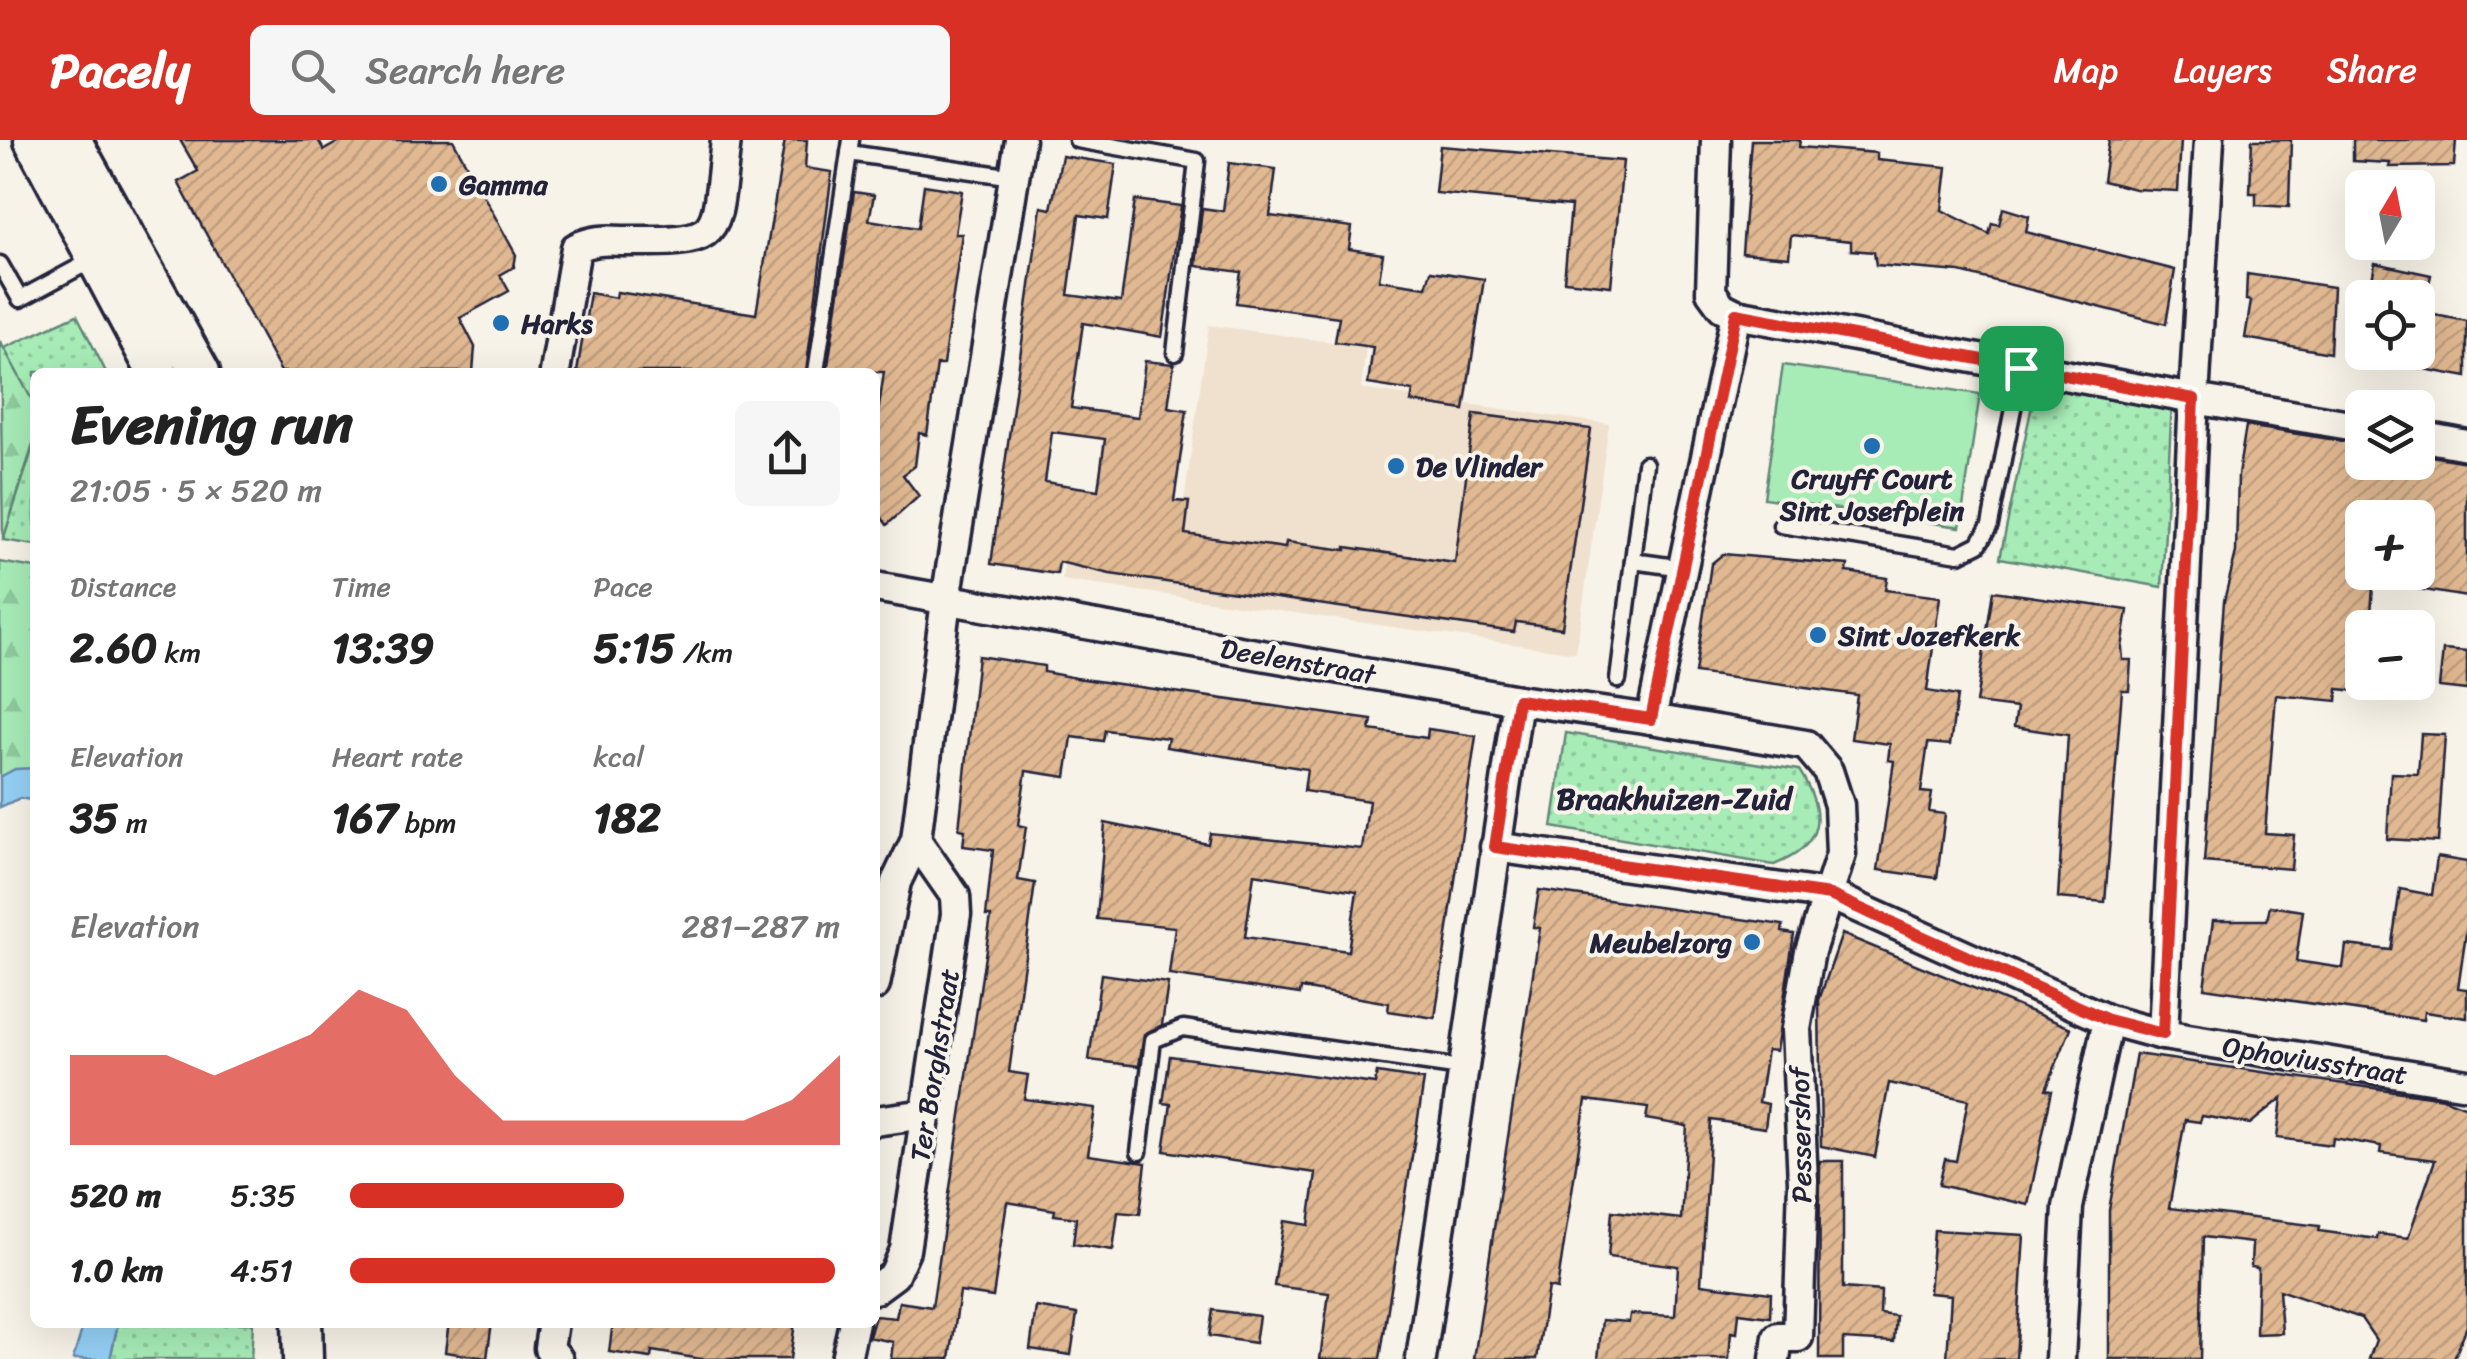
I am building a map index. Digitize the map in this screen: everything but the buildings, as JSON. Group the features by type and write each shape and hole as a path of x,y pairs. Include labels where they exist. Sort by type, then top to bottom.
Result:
{"main road":[{"path":"34,140 155,368"},
{"path":"70,140 198,368"},
{"path":"302,1328 303,1359"}],"street":[{"path":"557,368 576,248 591,240 692,242 707,234 717,214 726,140"},
{"path":"880,960 896,882 916,840 946,600 1020,140"},
{"path":"1716,140 1711,292 1722,308 1736,314 2021,368 2345,424"},
{"path":"2163,1034 2209,140"},
{"path":"1651,719 1736,314"},
{"path":"2435,439 2467,445"},
{"path":"880,587 946,600"},
{"name":"Deelenstraat","path":"946,600 1806,746 1828,771 1839,805 1841,854 1830,895"},
{"path":"1421,1359 1518,700"},
{"name":"Ter Borghstraat","path":"880,1286 894,1276 905,1250 956,914 955,896 916,840"},
{"name":"Ophoviusstraat","path":"1495,847 1830,895 2108,1020 2163,1034 2467,1084"},
{"name":"Pessershof","path":"1775,1359 1778,1337 1798,1337 1803,1182 1796,1029 1810,951 1830,895"},
{"path":"2060,1359 2068,1206 2108,1020"},
{"path":"880,1120 926,1114"},
{"path":"552,1328 549,1348 558,1359"},
{"path":"846,1359 853,1328"}],"lane":[{"path":"1078,140 1197,161 1175,353"},
{"path":"817,368 850,146 1014,177"},
{"path":"0,264 20,299 96,258"},
{"path":"1781,526 1959,554 1979,544 1990,524 2021,368"},
{"path":"1618,680 1645,464"},
{"path":"1633,561 1683,568"},
{"path":"1139,1152 1153,1040 1184,1028 1461,1068"}],"shaded area":[{"name":"De Vlinder","path":"1209,325 1366,347 1361,389 1609,424 1576,653 1062,580 1072,508 1181,523"}],"green space":[{"path":"77,315 104,368 30,368 30,396 4,348"},
{"path":"0,341 30,396 30,454 3,540"},
{"name":"Cruyff Court Sint Josefplein","path":"1783,365 1980,394 1960,527 1764,498"},
{"path":"2036,386 2172,403 2162,587 2000,558"},
{"path":"30,456 30,544 3,540"},
{"path":"0,562 30,567 30,769 0,777"},
{"path":"1566,733 1799,770 1814,800 1816,826 1803,848 1774,865 1552,827"},
{"path":"117,1328 253,1328 251,1359 110,1359"}],"water":[{"path":"30,768 30,800 20,798 0,807 0,777 15,769"},
{"path":"82,1328 117,1328 110,1359 73,1359"}],"place":[{"name":"Gamma","path":"439,184"},
{"name":"Harks","path":"501,323"},
{"name":"Cruyff Court Sint Josefplein","path":"1872,446"},
{"name":"De Vlinder","path":"1396,466"},
{"name":"Sint Jozefkerk","path":"1818,635"},
{"name":"Meubelzorg","path":"1752,942"}],"district":[{"name":"Braakhuizen-Zuid","path":"1674,799"}],"route":[{"path":"1736,314 2021,368 2194,399 2163,1034 2108,1020 1830,895 1495,847 1518,700 1651,719 1736,314"}]}
